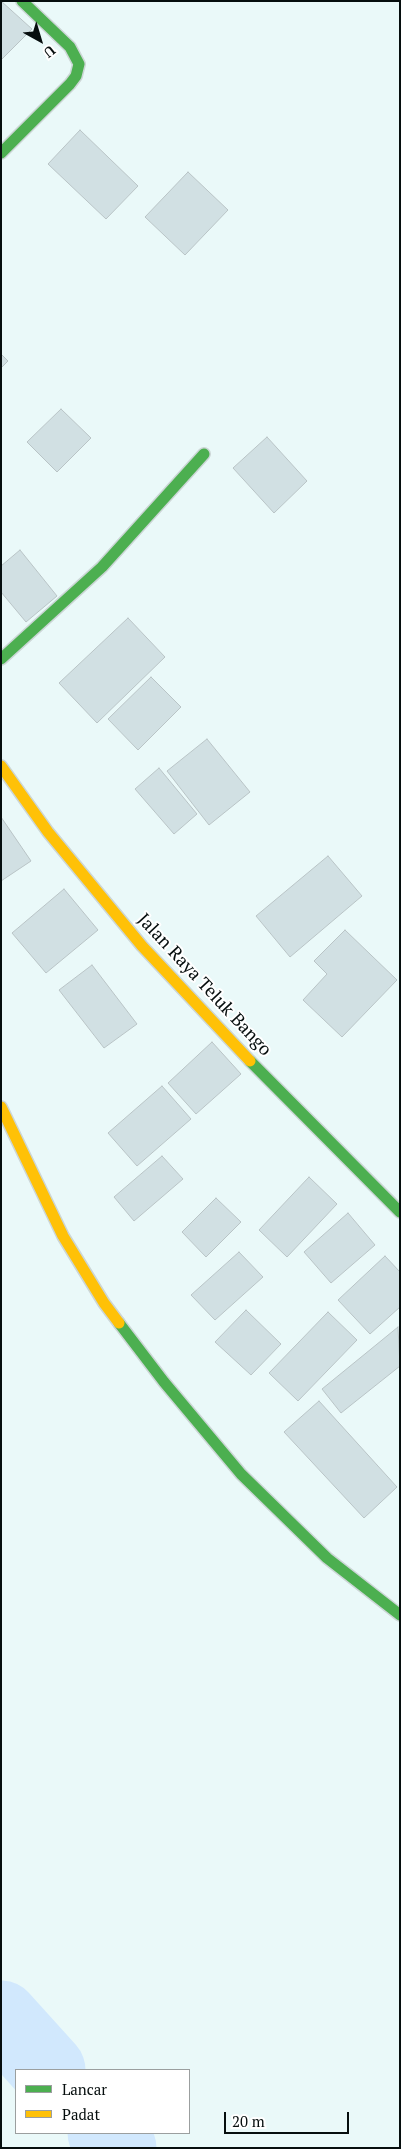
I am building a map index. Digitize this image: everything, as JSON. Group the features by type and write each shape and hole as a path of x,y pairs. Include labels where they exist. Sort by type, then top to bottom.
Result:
{"street":[{"path":"1,153 70,84 76,76 78,64 70,47 22,1"},
{"path":"1,659 102,567 204,454"},
{"name":"Jalan Raya Teluk Bango","path":"1,766 48,832 142,946 265,1077 400,1212"},
{"path":"1,1107 64,1236 104,1302 164,1382 241,1474 327,1558 400,1615"}],"building":[{"path":"1,1 32,29 1,60"},
{"path":"80,130 138,186 106,219 48,164"},
{"path":"188,172 228,210 185,255 145,217"},
{"path":"1,354 8,361 1,368"},
{"path":"61,409 91,438 57,472 27,442"},
{"path":"267,437 307,481 274,513 233,468"},
{"path":"20,550 57,596 26,622 1,592 1,566"},
{"path":"128,618 165,657 97,723 59,683"},
{"path":"151,677 181,707 138,750 108,719"},
{"path":"207,739 250,792 209,825 167,771"},
{"path":"159,768 197,814 174,834 135,789"},
{"path":"1,817 31,861 1,881"},
{"path":"328,856 362,896 290,957 256,916"},
{"path":"64,889 98,930 46,973 12,933"},
{"path":"345,930 397,980 342,1037 303,1000 327,974 314,961"},
{"path":"92,965 137,1024 104,1048 59,990"},
{"path":"212,1042 241,1074 196,1114 168,1083"},
{"path":"162,1086 191,1119 137,1166 108,1133"},
{"path":"162,1156 183,1179 134,1221 114,1197"},
{"path":"309,1177 337,1204 287,1257 259,1230"},
{"path":"216,1198 241,1222 206,1257 182,1232"},
{"path":"348,1213 375,1245 331,1283 304,1252"},
{"path":"239,1252 263,1277 215,1320 191,1295"},
{"path":"385,1256 400,1272 400,1307 370,1334 338,1300"},
{"path":"246,1310 281,1344 251,1375 215,1342"},
{"path":"328,1312 357,1340 298,1401 269,1373"},
{"path":"398,1327 400,1366 341,1413 322,1389"},
{"path":"319,1401 397,1487 364,1518 284,1432"}],"waterway":[{"path":"1,2018 47,2069"},
{"path":"106,2134 119,2148"}],"traffic: fast":[{"path":"1,153 70,84 76,76 79,64 70,47 22,1"},
{"path":"1,659 102,567 204,454"},
{"path":"250,1061 400,1212"},
{"path":"119,1323 164,1382 241,1474 327,1558 400,1615"}],"traffic: slow":[{"path":"1,766 48,832 142,946 250,1061"},
{"path":"1,1107 63,1236 104,1303 119,1323"}]}
